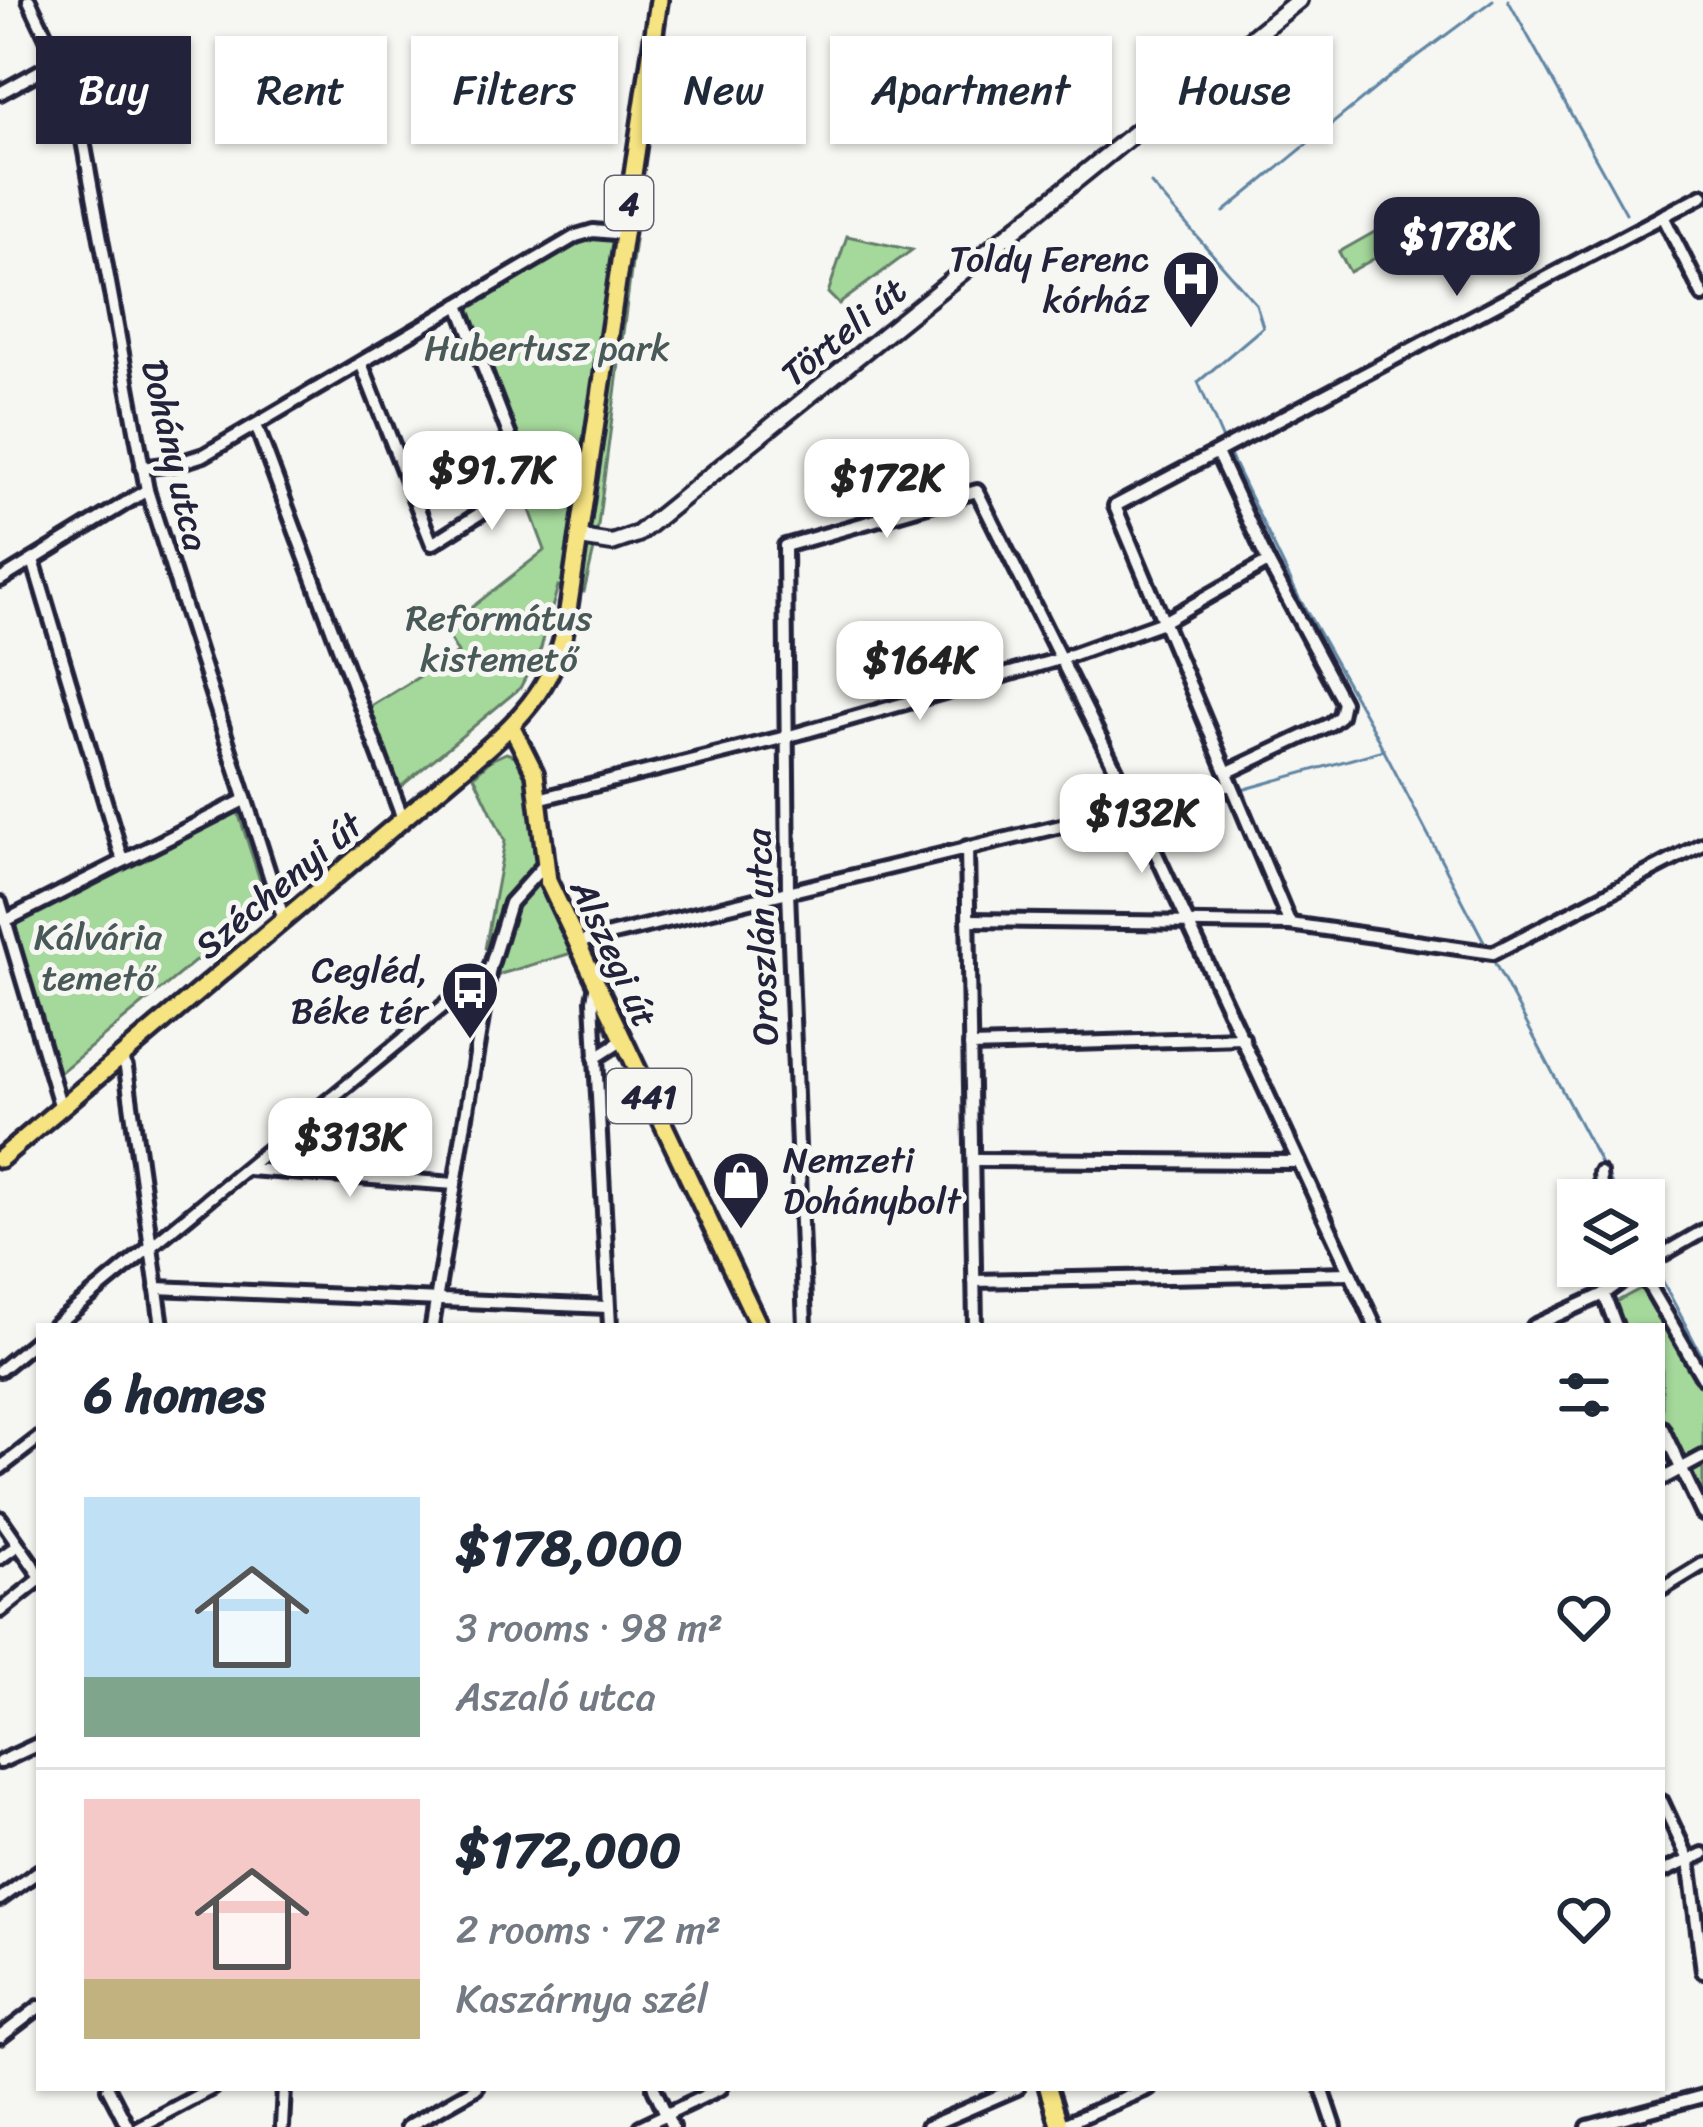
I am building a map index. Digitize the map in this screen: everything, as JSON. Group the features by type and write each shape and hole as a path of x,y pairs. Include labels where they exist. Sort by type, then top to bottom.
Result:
{"main road":[{"name":"4","path":"580,538 659,0"},
{"name":"Törteli út","path":"580,538 613,543 638,534 1299,0"},
{"name":"Széchenyi út","path":"0,1159 512,727 536,699 563,642 580,538"},
{"name":"Alszegi út","path":"512,727 530,757 548,881 758,1323"},
{"path":"487,748 496,742 512,743 530,757"},
{"path":"1049,2091 1060,2127"}],"street":[{"path":"31,3 46,0"},
{"name":"Dohány utca","path":"31,3 48,36"},
{"path":"0,93 36,73"},
{"name":"Dohány utca","path":"83,144 147,490 284,920"},
{"path":"1290,924 1115,506 1703,195"},
{"path":"1663,216 1703,296"},
{"path":"142,468 191,460 575,236 593,231 625,234"},
{"path":"361,363 432,544 528,483 459,305"},
{"path":"256,425 403,819"},
{"path":"576,943 1135,808 1229,779 1330,724 1343,703 1268,562 1223,449"},
{"path":"0,580 147,490"},
{"name":"Oroszlán utca","path":"805,1323 788,891 784,546 977,491 1060,659"},
{"path":"33,560 123,861"},
{"path":"538,799 786,737 1060,659 1163,622 1268,562"},
{"path":"1060,659 1190,924 1374,1323"},
{"path":"5,921 244,800"},
{"path":"968,920 1290,924 1489,953 1703,844"},
{"path":"967,847 975,1323"},
{"path":"432,1323 490,968 510,903 545,864"},
{"path":"0,903 5,945 61,1108"},
{"path":"58,1323 490,968"},
{"path":"596,984 595,1058 610,1323"},
{"path":"970,1046 1243,1038"},
{"path":"595,1058 623,1040"},
{"path":"121,1058 162,1323"},
{"path":"973,1160 1299,1162"},
{"path":"248,1169 454,1184"},
{"path":"1600,1173 1600,1179"},
{"path":"1665,1252 1703,1231"},
{"path":"974,1281 1350,1273"},
{"path":"1541,1323 1613,1287"},
{"path":"1658,1287 1703,1378"},
{"path":"156,1288 608,1307"},
{"path":"1604,1294 1615,1323"},
{"path":"0,1370 36,1340"},
{"path":"1665,1433 1703,1514"},
{"path":"0,1468 36,1440"},
{"path":"1665,1478 1703,1457"},
{"path":"0,1518 36,1572"},
{"path":"0,1558 18,1545"},
{"path":"1665,1587 1703,1564"},
{"path":"0,1611 36,1580"},
{"path":"0,1762 36,1745"},
{"path":"1665,1808 1689,1860 1703,1971"},
{"path":"1665,1870 1703,1854"},
{"path":"0,1899 36,1873"},
{"path":"0,2037 36,2009"},
{"path":"110,2091 128,2127"},
{"path":"139,2127 206,2091"},
{"path":"282,2127 284,2091"},
{"path":"406,2127 471,2091"},
{"path":"655,2091 672,2127"},
{"path":"640,2127 715,2091"},
{"path":"927,2127 1010,2091"},
{"path":"1060,2127 1142,2091"},
{"path":"1323,2091 1335,2127"},
{"path":"1588,2127 1703,2096"}],"green space":[{"path":"1394,221 1406,241 1350,272 1339,252"},
{"path":"847,236 912,250 839,304 828,293"},
{"name":"Hubertusz park","path":"585,238 635,240 596,541 584,592 558,586 541,648 520,688 398,789 368,708 458,653 444,629 545,550 457,315"},
{"path":"506,753 519,757 531,774 539,854 533,871 507,895 485,949 505,841 474,776"},
{"name":"Kálvária temető","path":"237,809 267,902 57,1075 15,924"},
{"path":"537,881 544,882 572,953 497,975 513,908"},
{"path":"1644,1287 1658,1287 1703,1365 1703,1507 1665,1423 1665,1323 1621,1323 1612,1304"}],"waterway":[{"path":"1224,212 1493,0"},
{"path":"1508,0 1626,213"},
{"path":"1151,184 1256,304 1263,327 1198,382 1224,442"},
{"path":"1228,451 1298,596 1487,947"},
{"path":"1242,790 1384,750"},
{"path":"1145,814 1226,794"},
{"path":"1491,956 1609,1179"},
{"path":"1665,1286 1703,1358"}],"place":[{"name":"Toldy Ferenc kórház","path":"1191,330"},
{"name":"Cegléd, Béke tér","path":"470,1041"},
{"name":"Nemzeti Dohánybolt","path":"741,1231"}],"park label":[{"name":"Református kistemető","path":"499,638"}]}
